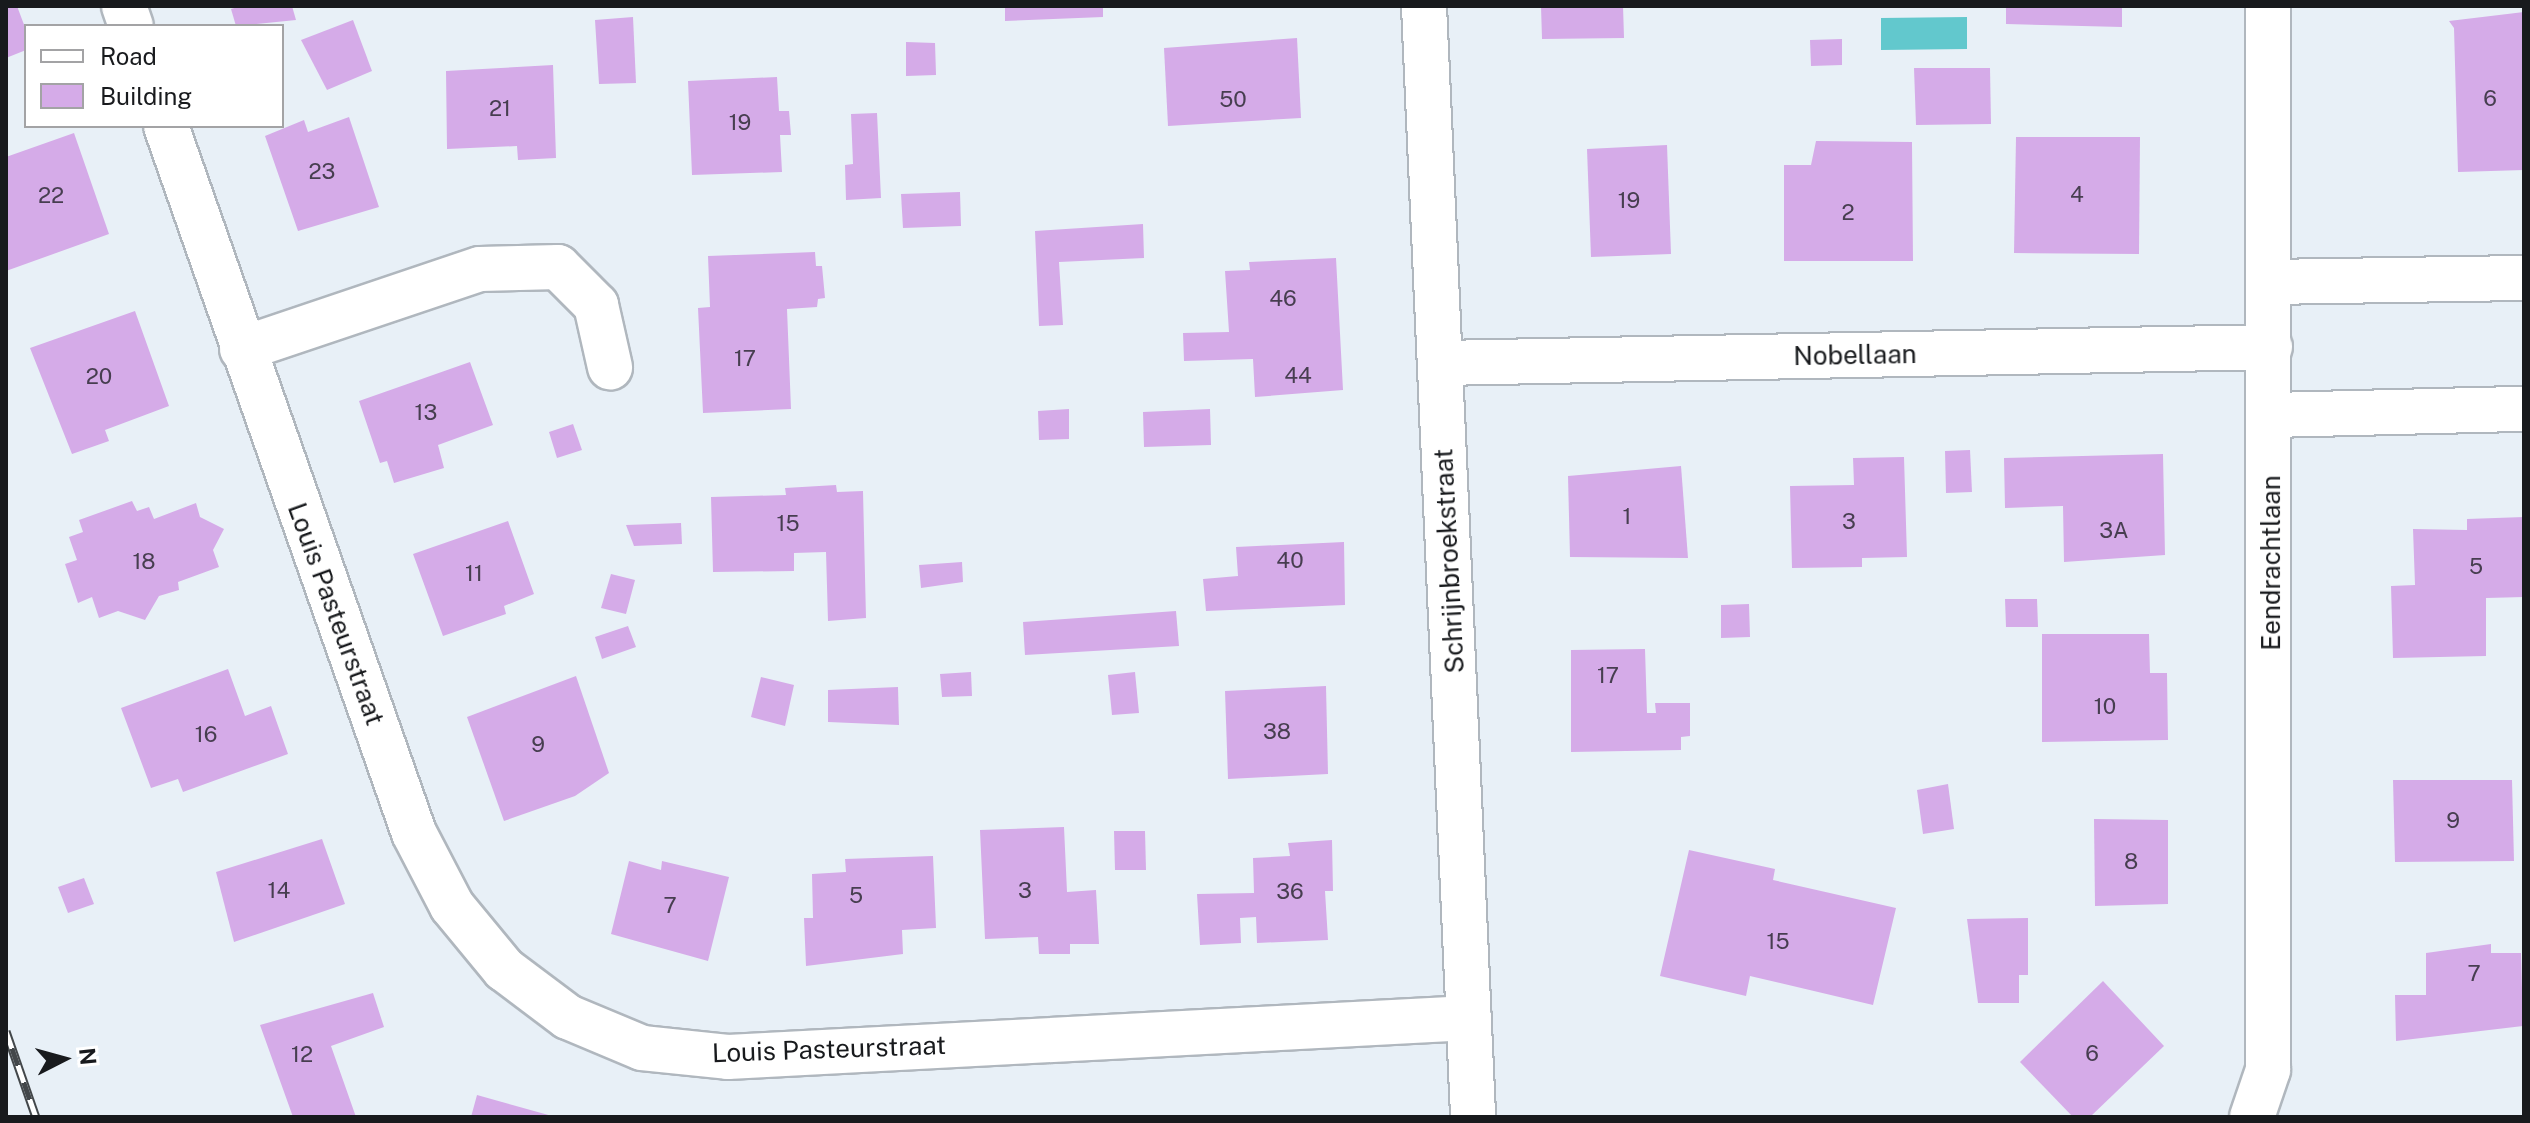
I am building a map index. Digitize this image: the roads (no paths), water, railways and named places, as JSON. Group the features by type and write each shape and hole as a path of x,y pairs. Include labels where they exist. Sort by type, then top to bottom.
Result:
{"street":[{"name":"Schrijnbroekstraat","path":"1424,6 1473,1117"},
{"name":"Eendrachtlaan","path":"2252,1117 2268,1070 2272,415 2268,282 2268,6"},
{"name":"Louis Pasteurstraat","path":"167,128 414,833 452,906 504,969 568,1017 642,1048 728,1057 1469,1018"},
{"path":"242,349 480,269 558,267 596,305 610,367"},
{"path":"2268,282 2524,278"},
{"name":"Nobellaan","path":"1440,363 2270,347"},
{"path":"2272,415 2524,409"}],"water":[{"path":"1967,17 1967,49 1881,50 1881,18"}],"railway":[{"path":"6,1031 36,1117"}]}
